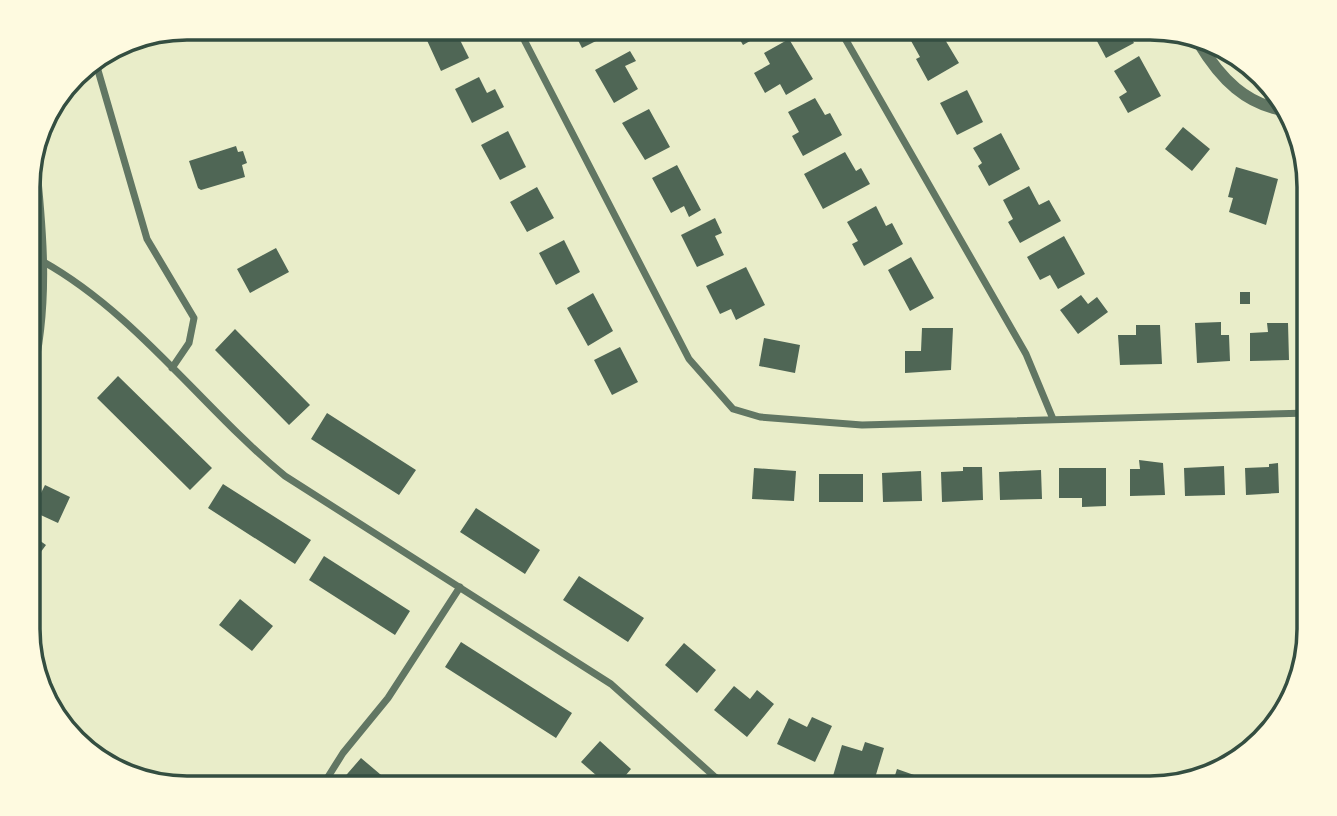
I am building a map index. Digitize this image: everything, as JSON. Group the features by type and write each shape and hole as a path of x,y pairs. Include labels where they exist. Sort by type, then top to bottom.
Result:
{"street":[{"path":"524,40 689,359 733,409 760,417 862,425 1296,413"},
{"path":"846,40 1026,354 1053,419"},
{"path":"1203,50 1214,69 1236,90 1274,109"},
{"path":"98,71 147,239 194,318 189,343 172,368"},
{"path":"40,238 40,323"},
{"path":"42,261 79,282 172,368 246,443 285,476 611,684 712,775"},
{"path":"329,776 343,753 388,698 460,587"}],"building":[{"path":"427,40 460,40 469,58 441,71"},
{"path":"578,40 598,40 582,48"},
{"path":"790,40 813,79 786,95 780,84 765,93 754,73 770,64 764,53"},
{"path":"911,40 945,40 959,63 928,81 916,59 920,57"},
{"path":"1096,40 1132,40 1134,43 1106,58"},
{"path":"630,51 636,61 625,66 638,89 614,103 595,70"},
{"path":"1139,56 1161,96 1128,113 1119,97 1127,92 1114,71"},
{"path":"479,77 487,93 495,89 504,107 472,123 455,89"},
{"path":"967,90 983,122 957,135 940,103"},
{"path":"815,98 825,115 830,113 842,135 803,156 792,136 799,132 788,112"},
{"path":"649,109 670,147 645,160 622,123"},
{"path":"1183,127 1210,149 1192,171 1165,149"},
{"path":"508,131 526,167 500,180 481,145"},
{"path":"1001,133 1020,169 989,186 978,166 982,163 973,148"},
{"path":"236,146 238,152 243,151 247,163 242,165 245,177 201,190 198,188 189,161"},
{"path":"845,152 856,171 861,168 870,184 823,209 804,174"},
{"path":"677,165 701,210 689,217 684,206 671,213 652,178"},
{"path":"1236,167 1278,179 1266,225 1229,212 1233,198 1228,197"},
{"path":"1029,186 1039,205 1049,200 1061,221 1020,243 1008,222 1013,219 1003,200"},
{"path":"537,187 554,218 527,232 510,202"},
{"path":"876,206 886,226 892,223 903,244 864,266 852,244 858,241 847,222"},
{"path":"715,218 722,233 715,236 724,255 697,267 681,235"},
{"path":"1064,236 1085,274 1058,289 1050,275 1040,280 1027,257"},
{"path":"564,240 580,272 556,285 539,253"},
{"path":"276,248 289,272 250,293 237,269"},
{"path":"911,257 934,298 910,311 888,270"},
{"path":"746,267 765,305 736,320 731,309 720,314 706,286"},
{"path":"1240,292 1250,292 1250,304 1240,304"},
{"path":"593,293 613,331 588,346 567,308"},
{"path":"1081,295 1088,304 1097,297 1108,312 1078,334 1060,310"},
{"path":"1221,322 1221,335 1229,335 1230,361 1197,363 1195,323"},
{"path":"1267,323 1288,323 1289,360 1250,361 1250,333 1268,332"},
{"path":"1136,325 1160,325 1162,364 1120,365 1118,335 1136,335"},
{"path":"922,328 953,328 951,370 905,373 905,351 921,351"},
{"path":"235,329 310,405 289,425 215,350"},
{"path":"764,338 800,345 795,373 759,366"},
{"path":"620,347 638,382 612,395 594,360"},
{"path":"118,376 212,468 190,490 97,398"},
{"path":"327,413 416,470 399,495 311,439"},
{"path":"1139,460 1163,463 1165,495 1130,496 1130,469 1140,469"},
{"path":"1278,463 1279,493 1246,495 1245,468 1269,467 1269,464"},
{"path":"1224,466 1225,495 1185,496 1184,468"},
{"path":"963,467 982,467 983,500 942,502 941,472 963,471"},
{"path":"754,468 796,471 794,501 752,499"},
{"path":"1059,468 1106,468 1106,506 1082,507 1082,498 1059,498"},
{"path":"1041,470 1042,499 1000,500 999,472"},
{"path":"921,471 922,501 883,502 882,473"},
{"path":"819,474 863,474 863,502 819,502"},
{"path":"223,484 311,540 295,564 208,508"},
{"path":"45,485 70,497 58,523 40,515 40,495"},
{"path":"476,508 540,550 525,574 460,532"},
{"path":"40,541 46,545 40,553"},
{"path":"324,556 410,611 395,635 309,580"},
{"path":"579,576 644,618 628,642 563,600"},
{"path":"240,599 273,626 252,651 219,625"},
{"path":"461,642 572,713 556,738 445,667"},
{"path":"684,643 716,670 697,693 665,665"},
{"path":"734,686 750,699 757,690 774,704 747,737 714,710"},
{"path":"812,717 832,726 815,762 777,744 789,718 807,727"},
{"path":"600,741 631,769 625,776 597,776 581,762"},
{"path":"865,742 884,748 876,775 833,775 842,745 862,751"},
{"path":"361,758 382,776 346,776"},
{"path":"897,769 915,775 895,775"}]}
